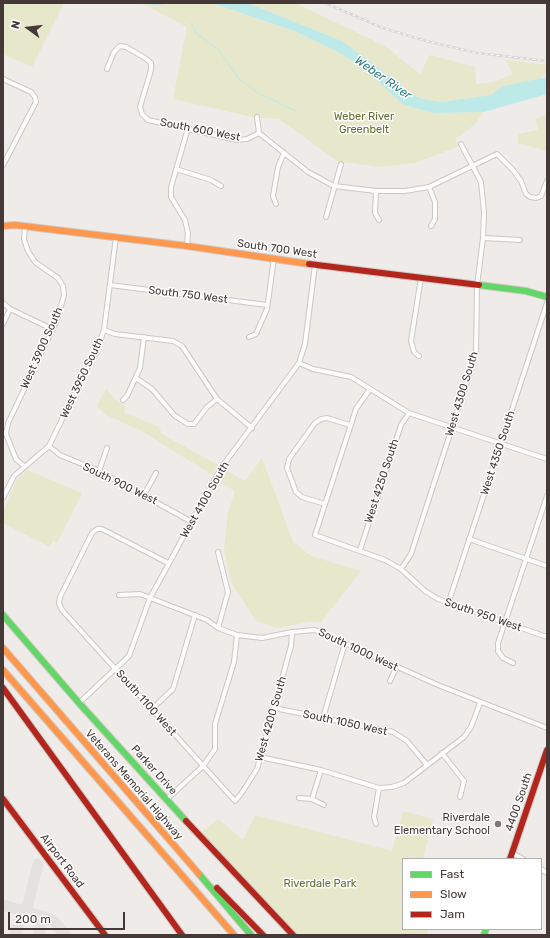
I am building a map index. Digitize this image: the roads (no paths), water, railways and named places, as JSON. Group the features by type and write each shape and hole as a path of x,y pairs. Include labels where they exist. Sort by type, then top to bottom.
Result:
{"main road":[{"name":"South 700 West","path":"3,226 25,226 187,246 526,291 547,297"},
{"name":"Parker Drive","path":"3,615 79,703 293,935"},
{"name":"Veterans Memorial Highway","path":"3,648 251,935"},
{"path":"3,670 234,935"},
{"path":"3,688 182,935"},
{"name":"4400 South","path":"511,856 546,755"},
{"name":"Airport Road","path":"3,799 105,935"},
{"path":"153,822 263,935"}],"street":[{"name":"South 600 West","path":"107,69 114,52 120,46 145,58 150,63 151,70 140,106 142,114 148,120 237,140 247,139 260,132"},
{"path":"3,79 30,92 36,97 36,102 3,165"},
{"path":"257,117 260,132 308,172 334,186 376,191 405,191 429,187 497,154 513,170 521,181 526,194 530,197 536,198 542,196 547,182"},
{"path":"187,246 188,232 185,220 171,197 171,187 188,128"},
{"name":"West 4300 South","path":"401,569 411,554 476,354 477,285 483,238 484,212 481,182 461,144"},
{"path":"276,204 273,196 278,167 284,153"},
{"path":"326,217 341,164"},
{"path":"176,169 211,180 221,186"},
{"path":"429,187 435,202 435,219 431,226"},
{"path":"376,191 375,213 379,220"},
{"name":"West 3900 South","path":"5,434 8,423 57,320 64,295 63,286 58,278 35,262 28,251 24,239 25,226"},
{"name":"West 3950 South","path":"3,498 14,476 49,446 98,346 104,330 116,237"},
{"path":"483,238 520,240"},
{"path":"249,337 256,334 267,305 274,258"},
{"name":"West 4100 South","path":"79,703 116,670 129,656 150,598 221,468 252,428 298,363 305,344 315,264"},
{"path":"420,356 414,352 412,341 421,278"},
{"name":"South 750 West","path":"110,285 267,305"},
{"path":"3,302 10,309 52,329"},
{"name":"West 4350 South","path":"448,604 547,303"},
{"path":"3,324 10,309"},
{"path":"104,330 115,334 173,341 182,346 217,399 252,428"},
{"path":"123,400 127,396 140,368 144,337"},
{"path":"298,363 313,369 351,377 408,412 547,459"},
{"path":"136,378 152,389 175,416 188,424 194,424 207,407 217,399"},
{"path":"350,425 327,418 321,419 315,423 289,459 287,468 296,492 302,497 325,504 356,409 370,389"},
{"name":"West 4250 South","path":"360,550 401,425 408,412"},
{"path":"5,434 16,459 24,466"},
{"name":"South 900 West","path":"49,446 60,455 99,471 144,494 192,522"},
{"path":"99,471 107,448"},
{"path":"144,494 156,473"},
{"path":"513,663 502,658 498,651 498,643 547,496"},
{"name":"South 950 West","path":"325,504 315,536 360,550 385,560 401,569 425,591 448,604 547,637"},
{"name":"South 1100 West","path":"168,564 102,529 97,529 92,533 60,596 59,603 62,610 235,801"},
{"path":"469,539 547,566"},
{"path":"218,552 228,592 218,628"},
{"name":"South 1000 West","path":"119,595 134,594 150,598 207,620 218,628 237,635 262,638 292,632 315,630 396,668 480,703 547,728"},
{"path":"152,709 172,689 195,615"},
{"name":"West 4200 South","path":"235,801 242,794 257,769 291,646 292,632"},
{"path":"167,799 203,766 215,749 215,724 234,662 234,648 237,635"},
{"path":"323,718 345,644"},
{"path":"390,681 396,668"},
{"path":"260,757 322,770 380,788 392,787 404,783 464,737 471,727 480,703"},
{"name":"South 1050 West","path":"274,708 393,732 407,741 427,765"},
{"path":"442,753 464,781 460,797"},
{"path":"312,799 322,770"},
{"path":"376,824 374,817 380,788"},
{"path":"299,798 312,799 324,805"}],"water":[{"name":"Weber River","path":"212,3 248,3 342,41 417,97 423,99 441,102 491,95 503,86 547,77 547,94 484,112 434,113 404,105 358,64 338,52 294,31"}],"waterway":[{"path":"142,3 162,5"},
{"path":"191,23 197,34 219,50 238,78 258,93 296,111"}],"railway":[{"path":"325,3 383,28 426,41 477,53 547,61"}],"place":[{"name":"Riverdale Elementary School","path":"498,824"}],"park label":[{"name":"Weber River Greenbelt","path":"364,123"},
{"name":"Riverdale Park","path":"320,884"}]}
